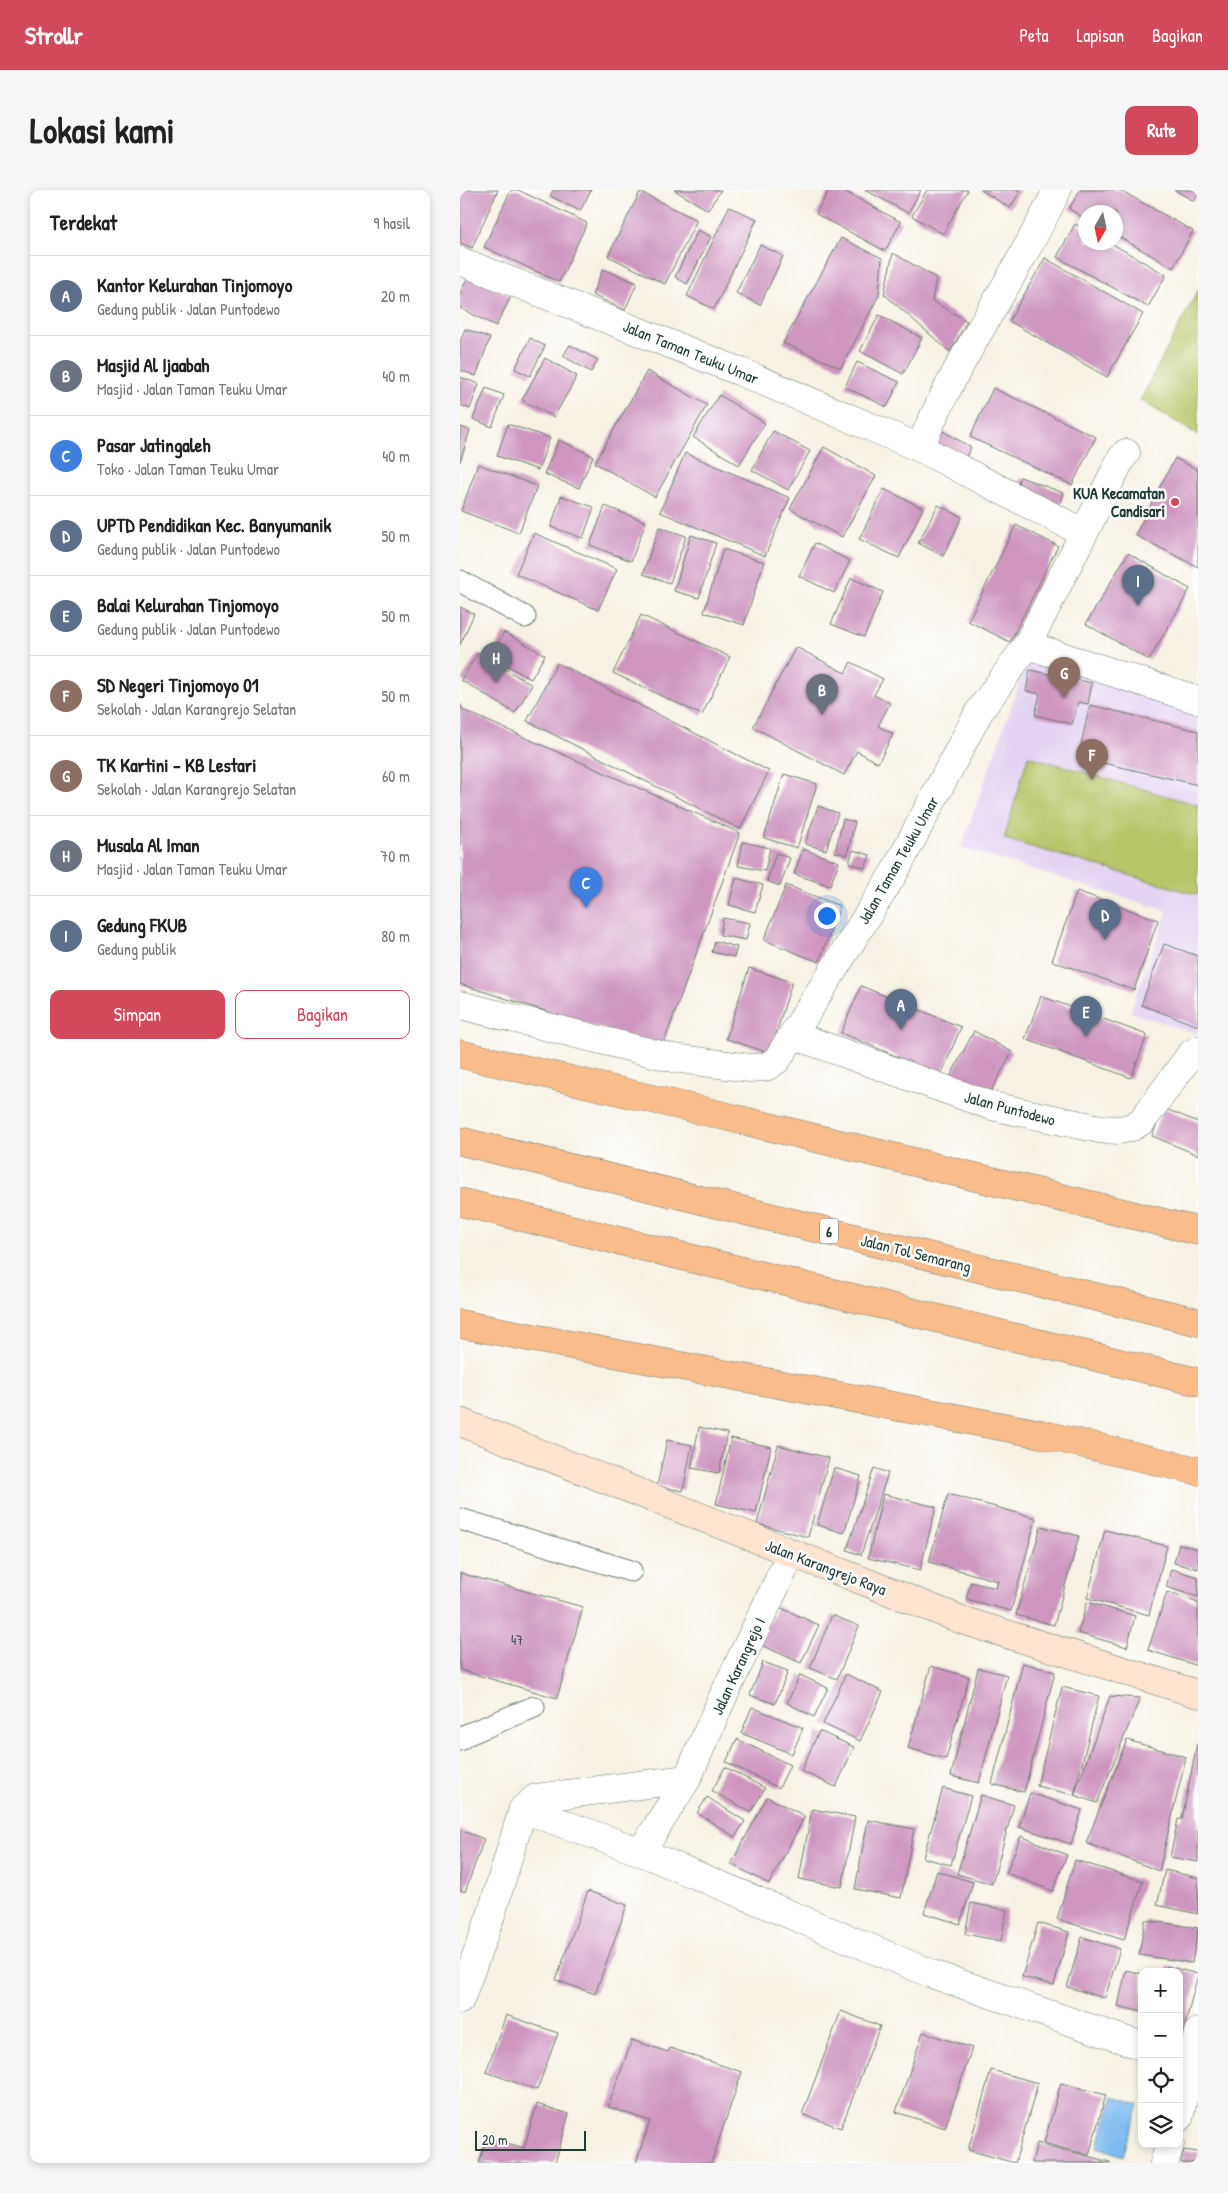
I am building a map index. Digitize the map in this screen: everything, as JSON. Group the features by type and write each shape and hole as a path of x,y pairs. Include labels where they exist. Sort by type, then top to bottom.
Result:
{"highway":[{"path":"460,1054 1198,1230"},
{"name":"Jalan Tol Semarang","path":"460,1140 1198,1322"},
{"path":"460,1202 1198,1382"},
{"path":"460,1324 1041,1434 1198,1471"}],"main road":[{"name":"Jalan Karangrejo Raya","path":"460,1422 962,1620 1198,1694"}],"street":[{"path":"920,448 935,412 1036,235 1057,190"},
{"name":"Jalan Taman Teuku Umar","path":"460,261 732,369 920,448 1084,534 1027,644 979,712 894,873 793,1035 772,1064 750,1068 673,1058 460,1005"},
{"path":"1084,534 1121,459 1126,453"},
{"path":"1027,644 1198,700"},
{"name":"Jalan Puntodewo","path":"793,1035 992,1106 1100,1129 1120,1130 1132,1128 1142,1121 1190,1054 1198,1050"},
{"name":"Jalan Karangrejo I","path":"641,1852 687,1779 721,1701 791,1554"},
{"path":"460,2000 491,1915 523,1809 536,1798 687,1779"},
{"path":"523,1809 641,1852 932,1974 1138,2045"},
{"path":"1181,2103 1185,2061 1198,2032"},
{"path":"1164,2163 1169,2148"}],"lane":[{"path":"460,581 525,617"},
{"path":"460,1519 631,1571"},
{"path":"460,1740 466,1734 534,1707"}],"shaded area":[{"path":"1029,656 1198,711 1198,1034 1130,1012 1168,911 961,848"}],"green space":[{"path":"1198,290 1198,435 1140,400"},
{"path":"1028,756 1198,805 1198,895 1004,839"}],"water":[{"path":"1113,2097 1138,2105 1123,2156 1097,2147"}],"building":[{"path":"463,190 498,190 472,248 460,243 460,196"},
{"path":"511,190 518,190 587,223 559,282 484,247"},
{"path":"553,190 591,190 580,211 550,196"},
{"path":"674,190 721,190 708,210"},
{"path":"829,190 842,190 901,222 885,251 816,214"},
{"path":"865,190 921,190 908,213"},
{"path":"927,190 968,190 943,234 912,216"},
{"path":"981,190 1021,190 1010,208"},
{"path":"1080,190 1120,190 1193,231 1173,268 1123,239 1123,205 1078,205 1078,214 1069,209"},
{"path":"1174,190 1198,190 1198,194 1194,201"},
{"path":"640,192 697,220 665,284 608,256"},
{"path":"729,207 757,219 714,309 687,296"},
{"path":"1075,224 1078,226 1078,250 1123,250 1166,275 1148,307 1057,257"},
{"path":"698,230 711,237 687,284 675,277"},
{"path":"841,238 882,258 879,295 841,368 783,343"},
{"path":"760,245 783,256 760,305 736,293"},
{"path":"893,253 936,278 932,301 967,321 950,352 884,294"},
{"path":"1045,258 1143,314 1107,377 1009,321"},
{"path":"603,269 637,283 625,310 592,295"},
{"path":"469,275 511,296 496,326 460,308 460,293"},
{"path":"879,315 922,338 903,374 860,351"},
{"path":"465,329 490,338 476,376 460,370 460,342"},
{"path":"530,338 545,346 530,376 515,369"},
{"path":"570,345 598,360 591,372 563,356"},
{"path":"545,358 577,376 554,417 522,400"},
{"path":"857,362 899,382 887,407 845,387"},
{"path":"647,371 707,405 655,497 595,463"},
{"path":"460,377 479,384 470,409 460,405"},
{"path":"486,388 504,395 492,427 473,419"},
{"path":"993,388 1096,437 1072,485 970,437"},
{"path":"719,395 765,423 739,465 693,437"},
{"path":"508,424 550,438 538,470 497,456"},
{"path":"460,427 470,430 460,462"},
{"path":"937,428 971,447 961,467 926,448"},
{"path":"773,431 810,451 788,490 752,470"},
{"path":"559,440 593,456 579,488 544,474"},
{"path":"824,447 876,476 842,537 790,509"},
{"path":"685,453 790,498 765,556 660,512"},
{"name":"KUA Kecamatan Candisari","path":"1175,458 1198,470 1198,567 1135,535"},
{"path":"478,464 537,486 519,533 461,511"},
{"path":"1020,477 1064,493 1058,511 1014,495"},
{"path":"884,489 923,508 899,558 859,539"},
{"path":"561,496 594,507 583,538 551,527"},
{"path":"938,505 962,517 943,556 918,543"},
{"path":"605,506 646,522 631,561 590,545"},
{"path":"1016,525 1058,546 1010,642 968,621"},
{"path":"659,527 686,536 670,583 643,574"},
{"path":"534,533 617,569 598,610 516,574"},
{"path":"691,535 716,543 699,598 674,591"},
{"path":"815,543 850,561 834,593 799,576"},
{"path":"723,549 764,562 744,625 704,612"},
{"path":"1128,553 1190,589 1149,660 1086,624"},
{"path":"851,578 883,592 864,637 831,624"},
{"path":"460,607 474,614 460,645"},
{"path":"641,615 730,657 702,715 613,673"},
{"path":"504,632 545,655 531,679 490,656"},
{"path":"796,647 845,673 851,662 883,679 874,695 890,703 878,726 893,734 878,763 857,751 844,775 753,727"},
{"path":"478,653 532,685 515,713 461,680"},
{"path":"557,663 769,771 740,829 527,721"},
{"path":"1030,670 1092,683 1088,704 1078,702 1072,724 1035,715 1040,694 1026,691"},
{"path":"460,703 463,710 740,833 662,1048 460,984"},
{"path":"1090,705 1198,731 1198,785 1078,757"},
{"path":"784,774 817,784 797,848 764,838"},
{"path":"818,806 838,813 826,850 805,844"},
{"path":"843,819 855,822 847,855 835,852"},
{"path":"743,842 770,848 765,871 738,866"},
{"path":"803,849 839,862 830,886 794,874"},
{"path":"853,850 870,855 865,868 849,863"},
{"path":"776,853 790,858 780,886 767,881"},
{"path":"736,878 763,885 755,912 729,905"},
{"path":"786,885 840,906 819,962 764,940"},
{"path":"1077,891 1158,920 1134,990 1052,961"},
{"path":"723,918 750,923 746,940 720,935"},
{"path":"715,941 737,947 734,957 712,952"},
{"path":"1164,944 1198,956 1198,1026 1141,1005"},
{"path":"749,968 792,982 770,1053 726,1039"},
{"path":"861,986 961,1027 941,1075 841,1033"},
{"path":"1041,996 1147,1035 1131,1078 1025,1039"},
{"path":"974,1031 1012,1052 988,1097 950,1077"},
{"path":"1163,1108 1198,1122 1198,1155 1152,1136"},
{"path":"699,1427 727,1433 719,1473 691,1468"},
{"path":"731,1438 771,1447 756,1513 716,1504"},
{"path":"667,1440 692,1445 683,1491 657,1486"},
{"path":"778,1445 829,1458 808,1537 757,1524"},
{"path":"834,1468 861,1476 844,1533 817,1525"},
{"path":"874,1468 888,1473 861,1555 847,1550"},
{"path":"883,1494 936,1507 920,1570 868,1558"},
{"path":"948,1494 1036,1518 1011,1611 966,1599 971,1582 996,1588 998,1581 929,1562"},
{"path":"1041,1526 1079,1536 1054,1625 1016,1615"},
{"path":"1105,1530 1167,1546 1149,1615 1087,1598"},
{"path":"1179,1544 1198,1549 1198,1569 1174,1563"},
{"path":"1171,1569 1198,1577 1198,1597 1166,1587"},
{"path":"460,1573 583,1607 557,1698 460,1670"},
{"path":"1167,1592 1198,1603 1198,1666 1148,1650"},
{"path":"1087,1602 1135,1616 1127,1647 1078,1633"},
{"path":"777,1606 819,1625 801,1663 759,1644"},
{"path":"832,1615 859,1626 837,1679 810,1668"},
{"path":"763,1662 788,1671 775,1704 750,1695"},
{"path":"1023,1663 1055,1672 1024,1792 992,1784"},
{"path":"931,1666 969,1677 946,1759 908,1748"},
{"path":"978,1668 1007,1675 979,1783 951,1776"},
{"path":"846,1674 883,1692 860,1741 823,1724"},
{"path":"800,1675 828,1688 814,1717 787,1703"},
{"path":"1062,1687 1099,1696 1074,1795 1037,1786"},
{"path":"1110,1696 1140,1698 1097,1803 1074,1795"},
{"path":"752,1707 803,1728 792,1754 741,1733"},
{"path":"819,1731 854,1747 836,1787 801,1771"},
{"path":"737,1739 790,1765 779,1788 726,1762"},
{"path":"1127,1740 1186,1757 1159,1871 1086,1843"},
{"path":"1197,1744 1198,1862 1170,1857 1178,1819 1182,1819"},
{"path":"725,1767 765,1788 751,1812 712,1791"},
{"path":"943,1788 971,1796 951,1865 923,1858"},
{"path":"1030,1793 1082,1810 1071,1844 1019,1827"},
{"path":"981,1795 1014,1805 992,1884 957,1874"},
{"path":"707,1797 745,1821 735,1837 697,1813"},
{"path":"767,1797 805,1816 769,1884 731,1864"},
{"path":"812,1809 855,1817 842,1887 799,1879"},
{"path":"868,1820 914,1829 901,1898 855,1889"},
{"path":"460,1830 484,1839 465,1892 460,1890"},
{"path":"1021,1836 1067,1855 1053,1891 1006,1873"},
{"path":"1075,1860 1143,1881 1124,1940 1057,1919"},
{"path":"1165,1870 1198,1878 1198,1914 1157,1905"},
{"path":"937,1871 973,1882 960,1924 924,1913"},
{"path":"588,1891 627,1905 595,1994 556,1980"},
{"path":"971,1903 1007,1910 1001,1941 965,1934"},
{"path":"1145,1920 1198,1928 1192,1963 1139,1955"},
{"path":"1038,1923 1069,1932 1054,1985 1022,1977"},
{"path":"1082,1937 1120,1949 1105,1998 1067,1987"},
{"path":"1126,1970 1138,1973 1138,2011 1118,2006"},
{"path":"1183,1970 1198,1974 1183,2033"},
{"path":"841,2011 880,2026 841,2128 802,2114"},
{"path":"506,2015 558,2033 537,2090 486,2072"},
{"path":"923,2032 972,2048 945,2128 896,2112"},
{"path":"632,2040 668,2052 670,2048 742,2072 711,2163 636,2163 650,2121 608,2107"},
{"path":"991,2070 1038,2083 1015,2163 968,2150"},
{"path":"1061,2083 1106,2095 1089,2155 1044,2143"},
{"path":"537,2104 569,2114 555,2163 479,2163 487,2137 524,2148"},
{"path":"1037,2143 1110,2162 1110,2163 1032,2163"},
{"path":"1184,2150 1198,2152 1198,2163 1181,2163"}],"place":[{"name":"KUA Kecamatan Candisari","path":"1175,502"},
{"name":"Gedung FKUB","path":"1138,606"},
{"name":"Musala Al Iman","path":"496,683"},
{"name":"TK Kartini - KB Lestari","path":"1064,698"},
{"name":"Masjid Al Ijaabah","path":"822,715"},
{"name":"SD Negeri Tinjomoyo 01","path":"1092,780"},
{"name":"Pasar Jatingaleh","path":"586,908"},
{"name":"UPTD Pendidikan Kec. Banyumanik","path":"1105,940"},
{"name":"Kantor Kelurahan Tinjomoyo","path":"901,1030"},
{"name":"Balai Kelurahan Tinjomoyo","path":"1086,1037"}]}
